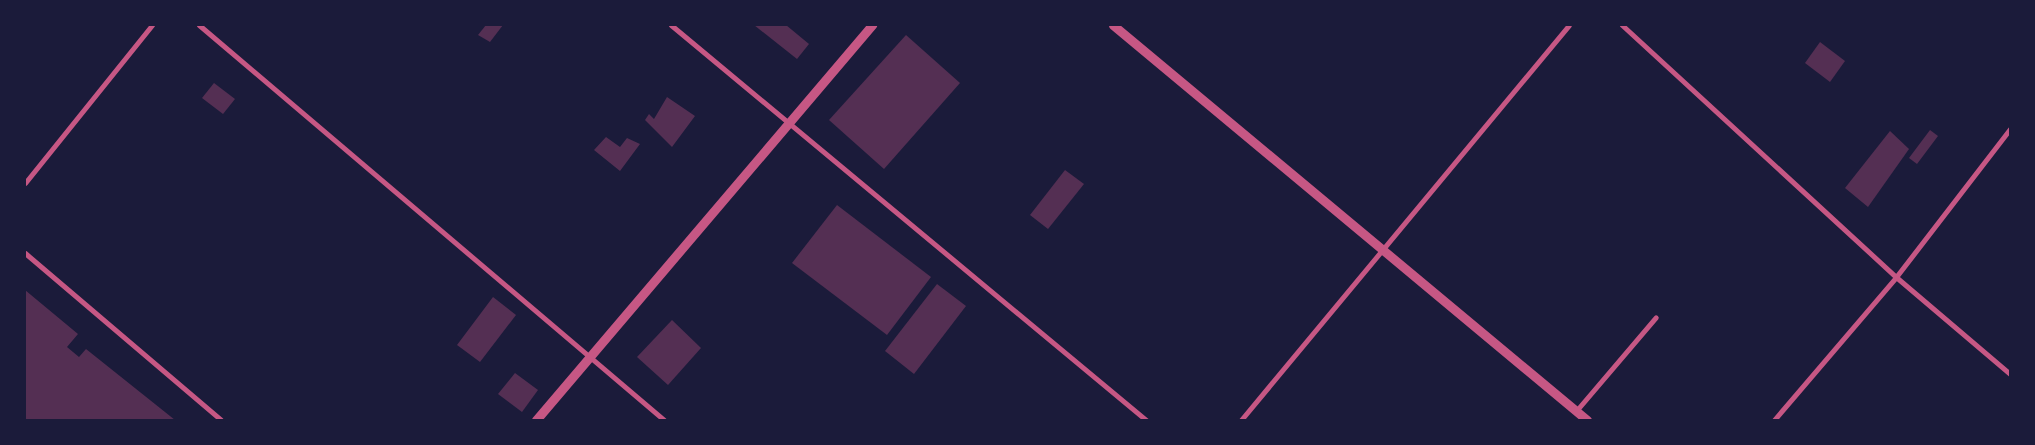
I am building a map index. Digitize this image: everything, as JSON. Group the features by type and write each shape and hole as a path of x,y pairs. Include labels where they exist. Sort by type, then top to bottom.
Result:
{"street":[{"path":"25,183 152,25"},
{"path":"200,25 589,359 664,420"},
{"path":"671,25 792,123 1146,420"},
{"path":"536,420 792,123 872,25"},
{"path":"1113,25 1587,420"},
{"path":"1241,420 1384,251 1569,25"},
{"path":"1622,25 1896,277 2010,374"},
{"path":"1774,420 1896,277 2010,129"},
{"path":"25,253 221,420"},
{"path":"1576,411 1656,317"}],"building":[{"path":"486,25 503,25 490,42 478,35"},
{"path":"754,25 786,25 809,44 797,59"},
{"path":"906,35 960,83 884,169 829,120"},
{"path":"1820,42 1845,61 1830,82 1805,63"},
{"path":"214,83 235,99 223,114 202,98"},
{"path":"667,97 695,116 672,147 645,120 649,114 654,119"},
{"path":"1930,130 1938,136 1917,164 1909,158"},
{"path":"1890,131 1909,149 1868,207 1845,188"},
{"path":"606,137 620,147 627,138 640,144 620,171 594,150"},
{"path":"1065,170 1084,184 1048,229 1030,215"},
{"path":"837,205 931,277 887,335 792,263"},
{"path":"937,284 966,306 914,374 885,351"},
{"path":"25,290 78,334 67,347 79,357 86,349 175,420 25,420"},
{"path":"493,297 516,315 480,362 457,345"},
{"path":"672,320 701,348 668,385 637,357"},
{"path":"515,373 538,390 522,412 498,394"}]}
